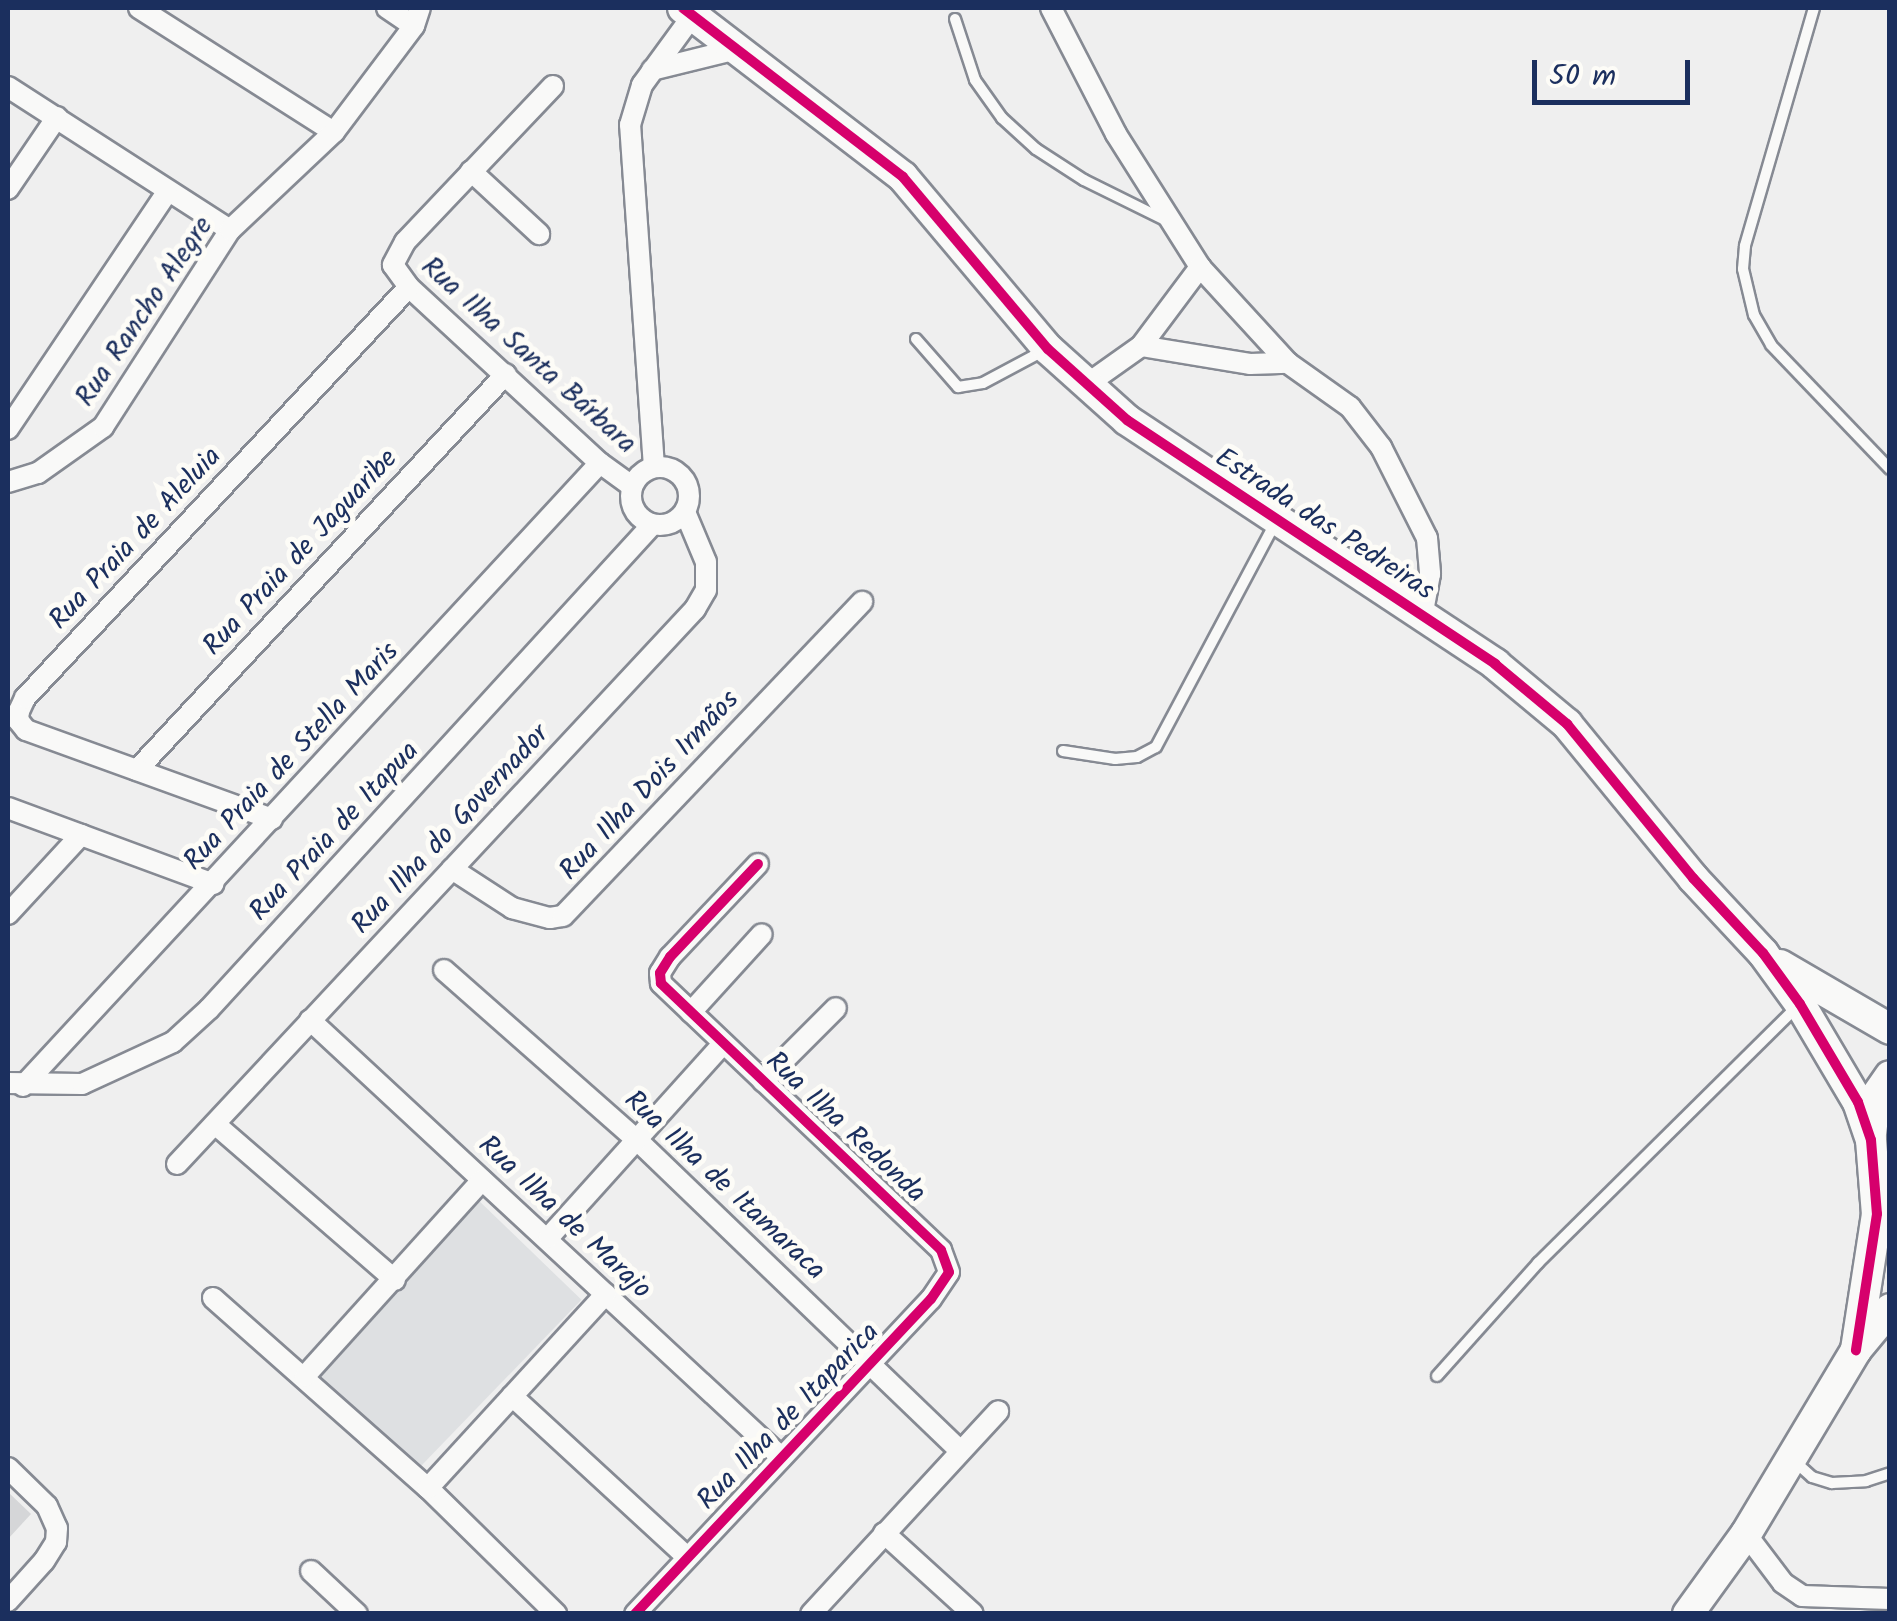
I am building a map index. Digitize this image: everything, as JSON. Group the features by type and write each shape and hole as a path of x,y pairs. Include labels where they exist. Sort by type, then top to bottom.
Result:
{"street":[{"path":"387,8 417,16"},
{"path":"1051,8 1116,134 1200,268 1288,363 1350,407 1381,447 1427,538 1430,574 1422,617"},
{"path":"149,9 334,132"},
{"path":"654,467 630,125 634,100 688,11"},
{"name":"Estrada das Pedreiras","path":"688,11 903,177 1048,349 1127,420 1495,664 1567,724 1693,878 1764,954 1800,1004 1858,1102 1871,1140"},
{"name":"Rua Rancho Alegre","path":"8,482 38,473 103,427 230,230 334,132 417,16"},
{"path":"652,70 737,49"},
{"name":"Rua Ilha Santa Bárbara","path":"553,86 394,255 394,268 409,287 600,463 632,486"},
{"path":"8,87 230,230"},
{"path":"8,189 57,117"},
{"path":"472,171 539,234"},
{"path":"8,428 167,192"},
{"path":"1086,385 1141,346 1200,268"},
{"name":"Rua Praia de Aleluia","path":"272,820 26,730 18,720 20,705 409,287"},
{"path":"1141,346 1250,364 1288,363"},
{"name":"Rua Praia de Jaguaribe","path":"137,770 506,374"},
{"name":"Rua Praia de Stella Maris","path":"15,1085 212,884 600,463"},
{"path":"654,467 682,476 690,494 686,512 671,524 652,525 631,505 632,486 654,467"},
{"name":"Rua Ilha do Governador","path":"176,1164 702,600 706,562 686,512"},
{"name":"Rua Praia de Itapua","path":"15,1085 82,1084 173,1042 236,980 652,525"},
{"name":"Rua Ilha Dois Irmãos","path":"452,870 512,908 550,918 563,916 862,602"},
{"path":"8,808 212,884"},
{"path":"8,914 81,835"},
{"name":"Rua Ilha Redonda","path":"758,864 664,966 661,984 936,1245"},
{"path":"691,1012 762,934"},
{"name":"Estrada das Pedreiras","path":"1764,954 1890,1029"},
{"name":"Rua Ilha de Itamaraca","path":"444,970 636,1139 872,1362 959,1450"},
{"path":"764,1081 836,1008"},
{"name":"Rua Ilha de Marajo","path":"310,1020 549,1237 781,1458"},
{"path":"549,1237 722,1044"},
{"path":"1856,1350 1878,1214 1871,1140 1876,1096 1890,1076"},
{"path":"214,1124 395,1280"},
{"path":"1871,1140 1890,1175"},
{"path":"305,1376 482,1180"},
{"name":"Rua Ilha de Itaparica","path":"635,1614 946,1281 950,1266 936,1245"},
{"path":"428,1488 606,1294"},
{"path":"212,1298 428,1488 556,1614"},
{"path":"1688,1614 1746,1534 1856,1350 1890,1309"},
{"path":"512,1396 687,1557"},
{"path":"811,1614 998,1411"},
{"path":"8,1468 47,1506 57,1535 44,1561 8,1601"},
{"path":"884,1533 973,1614"},
{"path":"1746,1534 1783,1583 1802,1596 1890,1599"},
{"path":"311,1571 358,1614"}],"lane":[{"path":"1814,8 1745,246 1743,269 1754,314 1771,344 1890,469"},
{"path":"954,18 975,80 1002,118 1036,149 1084,180 1174,225"},
{"path":"916,339 958,388 983,383 1048,349"},
{"path":"1063,751 1115,759 1137,757 1156,747 1276,522"},
{"path":"1437,1376 1538,1263 1800,1004"},
{"path":"1792,1459 1812,1477 1832,1482 1866,1481 1890,1473"}],"shaded area":[{"path":"475,1197 581,1300 415,1472 308,1370"}],"building":[{"path":"8,1492 31,1514 8,1539"}],"cycle path":[{"path":"683,8 903,177 1048,349 1127,420 1495,664 1567,724 1693,878 1763,953 1800,1004 1858,1102 1871,1140 1877,1214 1856,1350"},
{"path":"635,1614 931,1299 949,1272 941,1250 661,983 660,973 670,957 758,864"}]}
